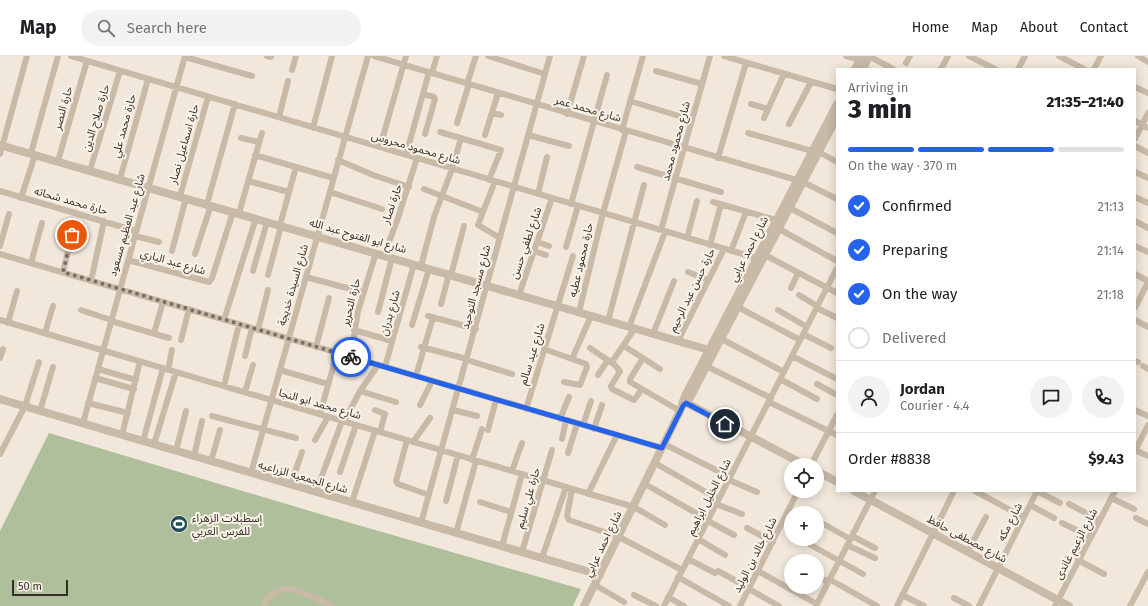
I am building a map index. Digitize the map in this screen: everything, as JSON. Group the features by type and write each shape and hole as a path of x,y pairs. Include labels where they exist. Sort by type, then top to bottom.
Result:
{"street":[{"path":"0,154 1,145 27,56"},
{"path":"22,198 58,56"},
{"name":"شارع محمود محروس","path":"71,56 756,258"},
{"path":"185,56 252,76"},
{"name":"شارع عبد العظيم مسعود","path":"82,423 185,56"},
{"path":"292,70 296,56"},
{"path":"313,128 332,56"},
{"name":"شارع السيدة خديجة","path":"251,473 368,56"},
{"name":"شارع محمد عمر","path":"374,56 800,182 836,199"},
{"path":"380,147 406,56"},
{"path":"406,155 423,94 437,56"},
{"path":"457,123 476,56"},
{"path":"488,56 545,74"},
{"name":"شارع مسجد التوحيد","path":"421,523 476,329 550,56"},
{"path":"567,114 584,56"},
{"name":"حارة محمود عطيه","path":"579,312 630,102 643,56"},
{"name":"شارع محمود محمد","path":"598,375 624,346 632,328 663,231 684,148 710,56"},
{"path":"724,56 836,89"},
{"path":"846,56 861,58 856,68"},
{"path":"863,68 869,56 891,68"},
{"path":"906,63 910,56"},
{"path":"943,68 948,56"},
{"path":"968,56 992,68"},
{"path":"1058,56 1082,68"},
{"path":"1095,68 1101,56"},
{"path":"1138,56 1148,62"},
{"path":"1018,68 1022,57"},
{"name":"حارة النصر","path":"58,161 87,61"},
{"path":"718,158 746,62"},
{"name":"حارة صلاح الدين","path":"90,170 120,71"},
{"path":"656,71 702,84"},
{"path":"764,118 784,74"},
{"path":"566,247 574,205 607,75"},
{"name":"حارة محمد علي","path":"120,179 148,79"},
{"path":"279,117 288,81"},
{"path":"790,124 811,82"},
{"path":"1136,87 1148,93"},
{"path":"485,135 498,93"},
{"path":"423,94 434,96 435,99 426,134"},
{"name":"حارة اسماعيل نصار","path":"172,251 183,197 208,96"},
{"path":"630,102 692,120"},
{"path":"195,254 235,104"},
{"path":"751,104 768,109"},
{"name":"شارع احمد عرابي","path":"735,306 766,255 790,208 800,182 836,106"},
{"path":"492,113 501,115"},
{"path":"1136,137 1145,126 1148,113"},
{"name":"شارع احمد عرابي","path":"815,152 836,120"},
{"path":"440,132 501,150 478,225 479,227 500,238"},
{"path":"236,212 248,181 262,133"},
{"path":"748,133 815,152 836,162"},
{"path":"528,135 569,146"},
{"path":"241,138 259,142"},
{"path":"412,325 421,266 442,195 452,169 460,138"},
{"name":"شارع ابو الفتوح عبد الله","path":"1,145 709,350"},
{"path":"1136,147 1148,153"},
{"path":"255,155 333,178"},
{"path":"538,194 547,157"},
{"name":"حارة نصار","path":"380,254 409,187 417,158"},
{"path":"338,160 373,175 409,187"},
{"path":"268,275 296,167"},
{"path":"637,168 721,192"},
{"path":"1136,172 1148,178"},
{"path":"248,181 289,192"},
{"name":"شارع احمد عرابي","path":"585,606 683,405 735,306 756,258 776,220 800,182"},
{"path":"608,320 644,185"},
{"path":"424,188 483,212"},
{"name":"حارة محمد شحاته","path":"0,191 104,221 159,242"},
{"path":"330,192 382,209"},
{"path":"1136,197 1148,203"},
{"name":"شارع لطفي حسن","path":"519,294 552,198"},
{"path":"687,238 698,201"},
{"path":"713,202 776,220"},
{"path":"710,245 720,204"},
{"path":"790,208 836,233"},
{"name":"شارع عبد الباري","path":"128,260 209,282 212,278 236,212"},
{"path":"731,251 746,212"},
{"path":"0,246 9,214"},
{"path":"224,320 256,218"},
{"path":"91,281 104,221"},
{"path":"31,263 42,222"},
{"path":"253,271 267,222"},
{"path":"1136,222 1148,228"},
{"path":"440,304 464,226"},
{"path":"779,229 836,260"},
{"path":"63,272 72,235"},
{"path":"537,242 549,246"},
{"path":"1136,246 1148,252"},
{"name":"حارة حسن عبد الرحيم","path":"678,341 724,249"},
{"path":"534,251 546,255"},
{"path":"0,254 563,420 663,446 757,492"},
{"name":"حارة التحرير","path":"351,357 354,330 362,292 380,254"},
{"path":"766,255 836,293"},
{"name":"شارع عيد سالم","path":"526,409 573,256"},
{"path":"378,312 392,258"},
{"name":"شارع بدران","path":"316,492 343,421 360,391 382,366 421,266"},
{"name":"شارع الخليل ابراهيم","path":"664,606 836,270"},
{"path":"688,272 708,280"},
{"path":"791,288 798,273"},
{"path":"1136,275 1148,282 1136,306"},
{"path":"306,278 362,292"},
{"path":"653,334 674,281"},
{"path":"245,356 268,290"},
{"path":"8,322 18,291"},
{"path":"799,295 836,317"},
{"path":"316,347 329,298"},
{"path":"154,333 163,302"},
{"path":"45,334 53,306"},
{"path":"735,306 800,340"},
{"path":"81,310 169,338"},
{"path":"181,340 189,310"},
{"path":"778,310 807,327"},
{"path":"572,359 591,316"},
{"path":"416,376 430,317 476,329"},
{"name":"شارع محمد ابو النجا","path":"0,320 634,507 665,524"},
{"path":"1136,321 1148,327"},
{"path":"224,386 239,324"},
{"path":"354,330 392,341"},
{"path":"803,334 831,348"},
{"path":"719,338 784,372"},
{"name":"شارع احمد عرابي","path":"704,365 709,350 719,338"},
{"path":"624,346 660,369"},
{"path":"423,347 512,374"},
{"path":"590,348 620,371 612,384 612,389 634,400 642,389"},
{"path":"0,358 3,349"},
{"path":"544,349 585,364 587,367 580,386 564,382"},
{"path":"143,441 172,350"},
{"path":"320,414 337,353"},
{"path":"792,356 836,378"},
{"path":"643,358 630,380 631,383 642,389 683,405 791,458"},
{"path":"122,435 140,361"},
{"path":"0,454 2,445 25,406 39,362"},
{"path":"245,392 253,364"},
{"path":"704,365 836,435"},
{"path":"40,411 53,367"},
{"path":"98,369 136,380"},
{"path":"280,370 328,384"},
{"path":"154,444 176,372"},
{"path":"95,378 134,389"},
{"path":"780,379 817,399"},
{"path":"420,406 432,381"},
{"path":"817,384 836,395"},
{"path":"360,391 396,402"},
{"path":"562,439 563,420 569,396"},
{"name":"شارع الجمعيه الزراعيه","path":"0,399 600,575"},
{"path":"456,533 474,460 496,400"},
{"path":"568,453 591,401"},
{"path":"88,403 128,413"},
{"path":"594,428 602,405"},
{"path":"352,502 385,414 375,410"},
{"path":"453,410 477,416"},
{"path":"1136,410 1148,416"},
{"path":"176,451 186,411"},
{"path":"212,416 296,438"},
{"path":"315,440 328,417"},
{"path":"814,458 836,417"},
{"path":"429,495 398,484 396,481 410,441 430,418"},
{"path":"194,456 202,420"},
{"path":"340,472 356,425"},
{"path":"1136,448 1148,425"},
{"path":"211,461 220,430"},
{"path":"588,494 617,435"},
{"path":"512,471 522,443"},
{"name":"حارة علي سليم","path":"522,552 552,450"},
{"path":"1136,450 1148,456"},
{"path":"291,484 302,452"},
{"path":"446,501 458,455"},
{"path":"655,463 717,502 742,514"},
{"path":"502,546 522,474"},
{"path":"824,476 836,482"},
{"path":"645,484 734,535"},
{"path":"569,488 567,516 569,520 619,537 682,570"},
{"path":"542,558 569,488"},
{"name":"شارع مصطفى حافظ","path":"856,492 968,551 1056,603 1069,606"},
{"path":"758,571 816,605 874,492"},
{"path":"897,606 934,533 953,492"},
{"path":"977,492 1023,517"},
{"name":"شارع مكه","path":"979,606 1036,492"},
{"path":"1039,492 1060,503"},
{"name":"شارع الزعيم غاندى","path":"1056,603 1114,492"},
{"name":"شارع خالد بن الوليد","path":"740,606 794,498"},
{"path":"1111,498 1134,509"},
{"path":"480,502 511,512"},
{"path":"1069,504 1099,520"},
{"path":"1030,505 1054,518"},
{"path":"968,551 986,517"},
{"path":"1136,518 1148,524"},
{"path":"1062,522 1091,537"},
{"path":"824,524 850,540 875,558"},
{"path":"747,528 772,542"},
{"path":"698,540 725,555"},
{"path":"850,540 875,548"},
{"path":"813,546 863,574"},
{"path":"688,558 749,588 779,606"},
{"path":"1078,560 1104,574"},
{"path":"1130,606 1148,572"},
{"path":"678,577 729,606"},
{"path":"824,578 877,606"},
{"path":"595,585 624,602"},
{"path":"263,606 272,594 283,588 292,588 332,606"},
{"path":"634,594 656,606"},
{"path":"902,595 924,606"},
{"path":"668,597 684,606"},
{"path":"954,598 969,606"}],"green space":[{"name":"إسطبلات الزهراء للفرس العربي","path":"49,433 330,517 581,589 573,606 0,606 0,531"}],"way so far":[{"path":"72,235 63,272 351,357"}],"place":[{"name":"إسطبلات الزهراء للفرس العربي","path":"179,524"}],"route":[{"path":"351,357 662,448 683,406 686,403 725,424"}]}
